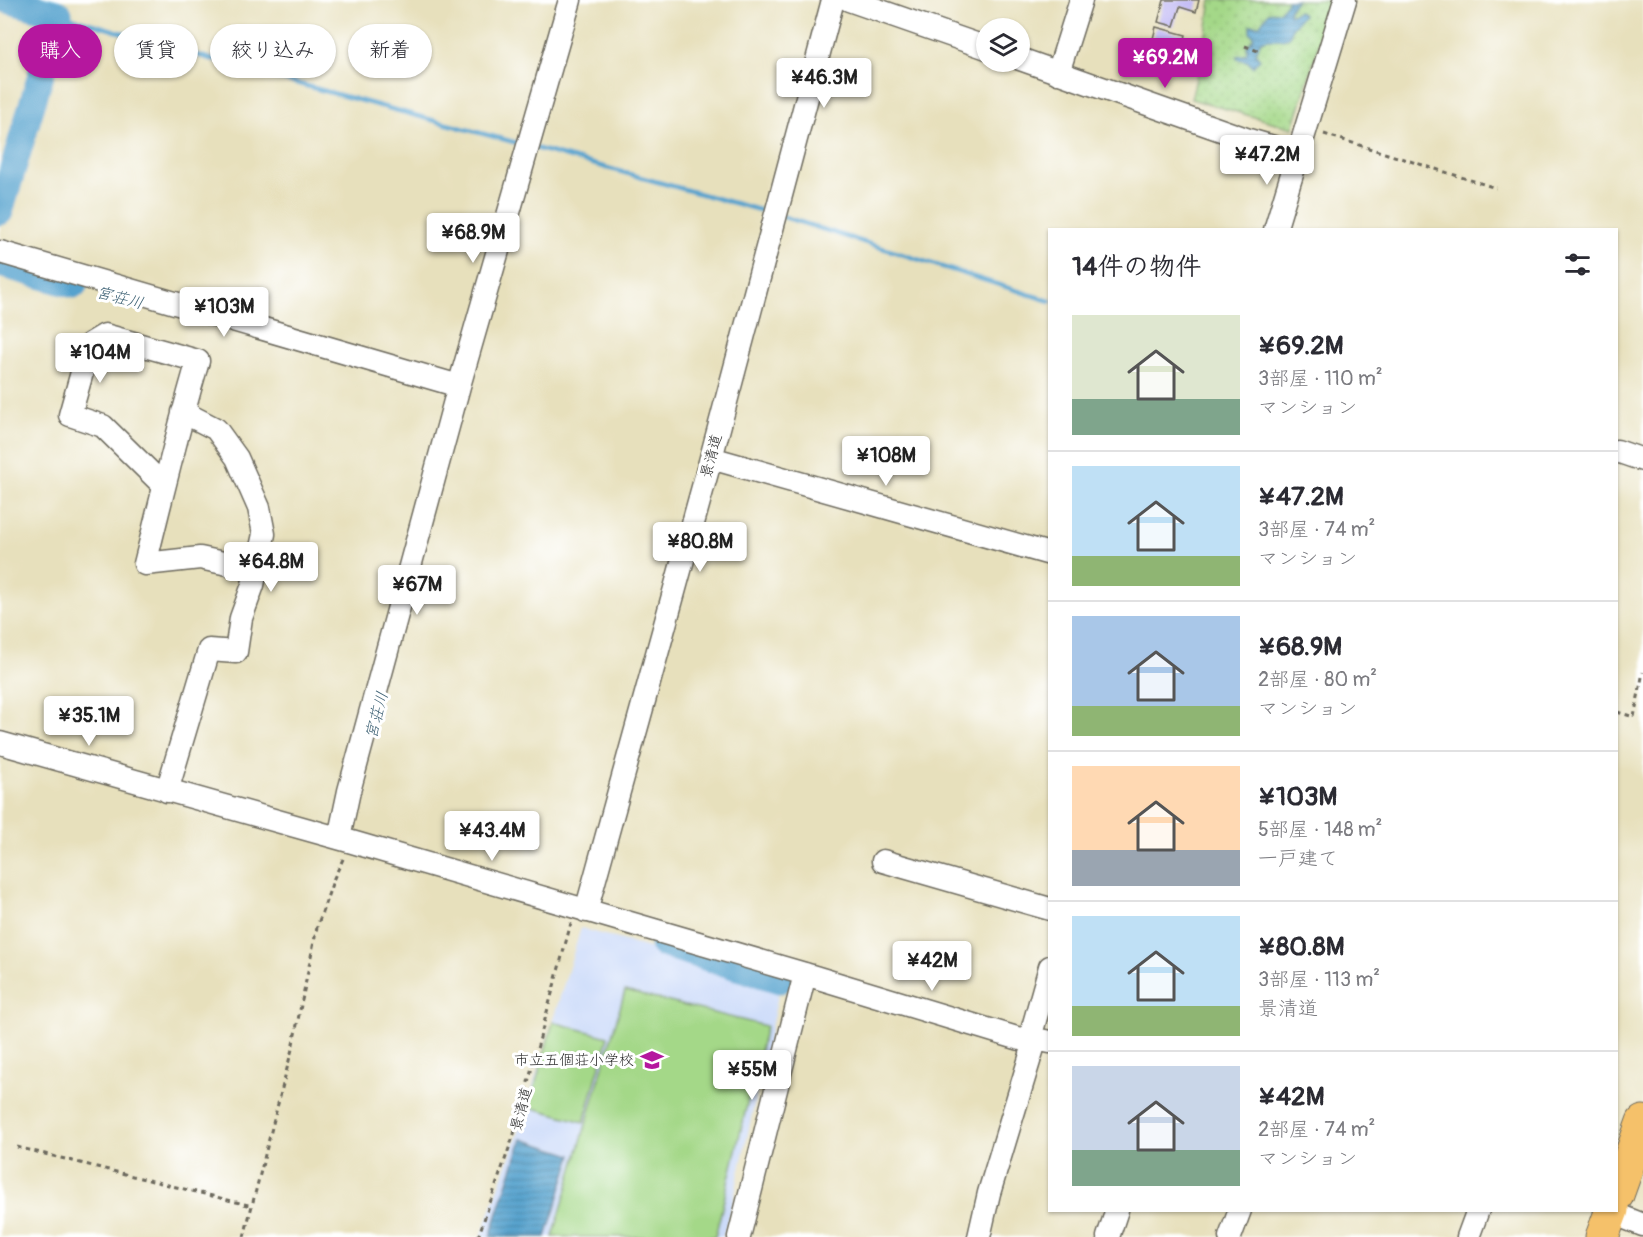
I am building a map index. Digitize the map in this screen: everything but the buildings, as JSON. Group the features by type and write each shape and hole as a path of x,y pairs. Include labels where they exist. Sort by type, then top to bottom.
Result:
{"highway":[{"path":"1618,1189 1643,1122"}],"street":[{"path":"346,840 349,790 459,386 570,0"},
{"name":"景清道","path":"580,910 711,458 833,0"},
{"path":"849,0 976,44"},
{"path":"1058,73 1081,0"},
{"path":"1276,228 1345,0"},
{"path":"1030,63 1249,140 1298,154"},
{"path":"0,252 459,386"},
{"path":"164,486 103,426 70,415 90,344 105,335 198,361 145,564 200,558 256,570"},
{"path":"167,791 209,650 236,652 241,618 264,534 259,508 237,458 216,429 183,412"},
{"path":"1618,451 1643,460"},
{"path":"711,458 1048,553"},
{"path":"0,743 346,840 1020,1039 1040,1040"},
{"path":"883,861 1048,908"},
{"path":"739,1237 805,974"},
{"path":"979,1237 989,1193 1033,1048 1040,1040 1048,982"},
{"path":"1108,1237 1116,1212"},
{"path":"1230,1237 1239,1212"},
{"path":"1468,1237 1477,1212"},
{"path":"1609,1213 1643,1225"}],"path":[{"path":"1245,46 1258,51"},
{"path":"1305,127 1496,188"},
{"path":"1618,712 1634,717 1643,672"},
{"path":"244,1237 292,1049 317,927 346,840"},
{"name":"景清道","path":"478,1237 514,1134 569,933 580,910"},
{"path":"17,1147 252,1206"}],"shaded area":[{"name":"市立五個荘小学校","path":"581,928 780,987 723,1237 481,1237 518,1134"}],"green space":[{"path":"1211,0 1333,0 1293,128 1191,99 1204,46"},
{"path":"625,991 766,1026 715,1237 553,1237"},
{"path":"553,1022 608,1037 584,1122 529,1107"}],"water":[{"path":"1288,0 1297,0 1290,8 1289,15 1299,11 1303,15 1292,28 1290,36 1261,41 1256,54 1260,59 1253,67 1247,61 1237,59 1237,56 1247,53 1247,46 1254,37 1250,32 1250,25 1260,25 1268,13 1280,11"},
{"path":"522,1139 572,1155 546,1237 490,1237"}],"waterway":[{"name":"宮荘川","path":"0,212 59,14 7,0"},
{"path":"59,14 251,71 521,144"},
{"path":"535,148 770,213"},
{"path":"781,216 1048,300"},
{"name":"宮荘川","path":"0,264 74,285"},
{"name":"宮荘川","path":"663,944 780,980"}],"place":[{"name":"市立五個荘小学校","path":"652,1060"}]}
